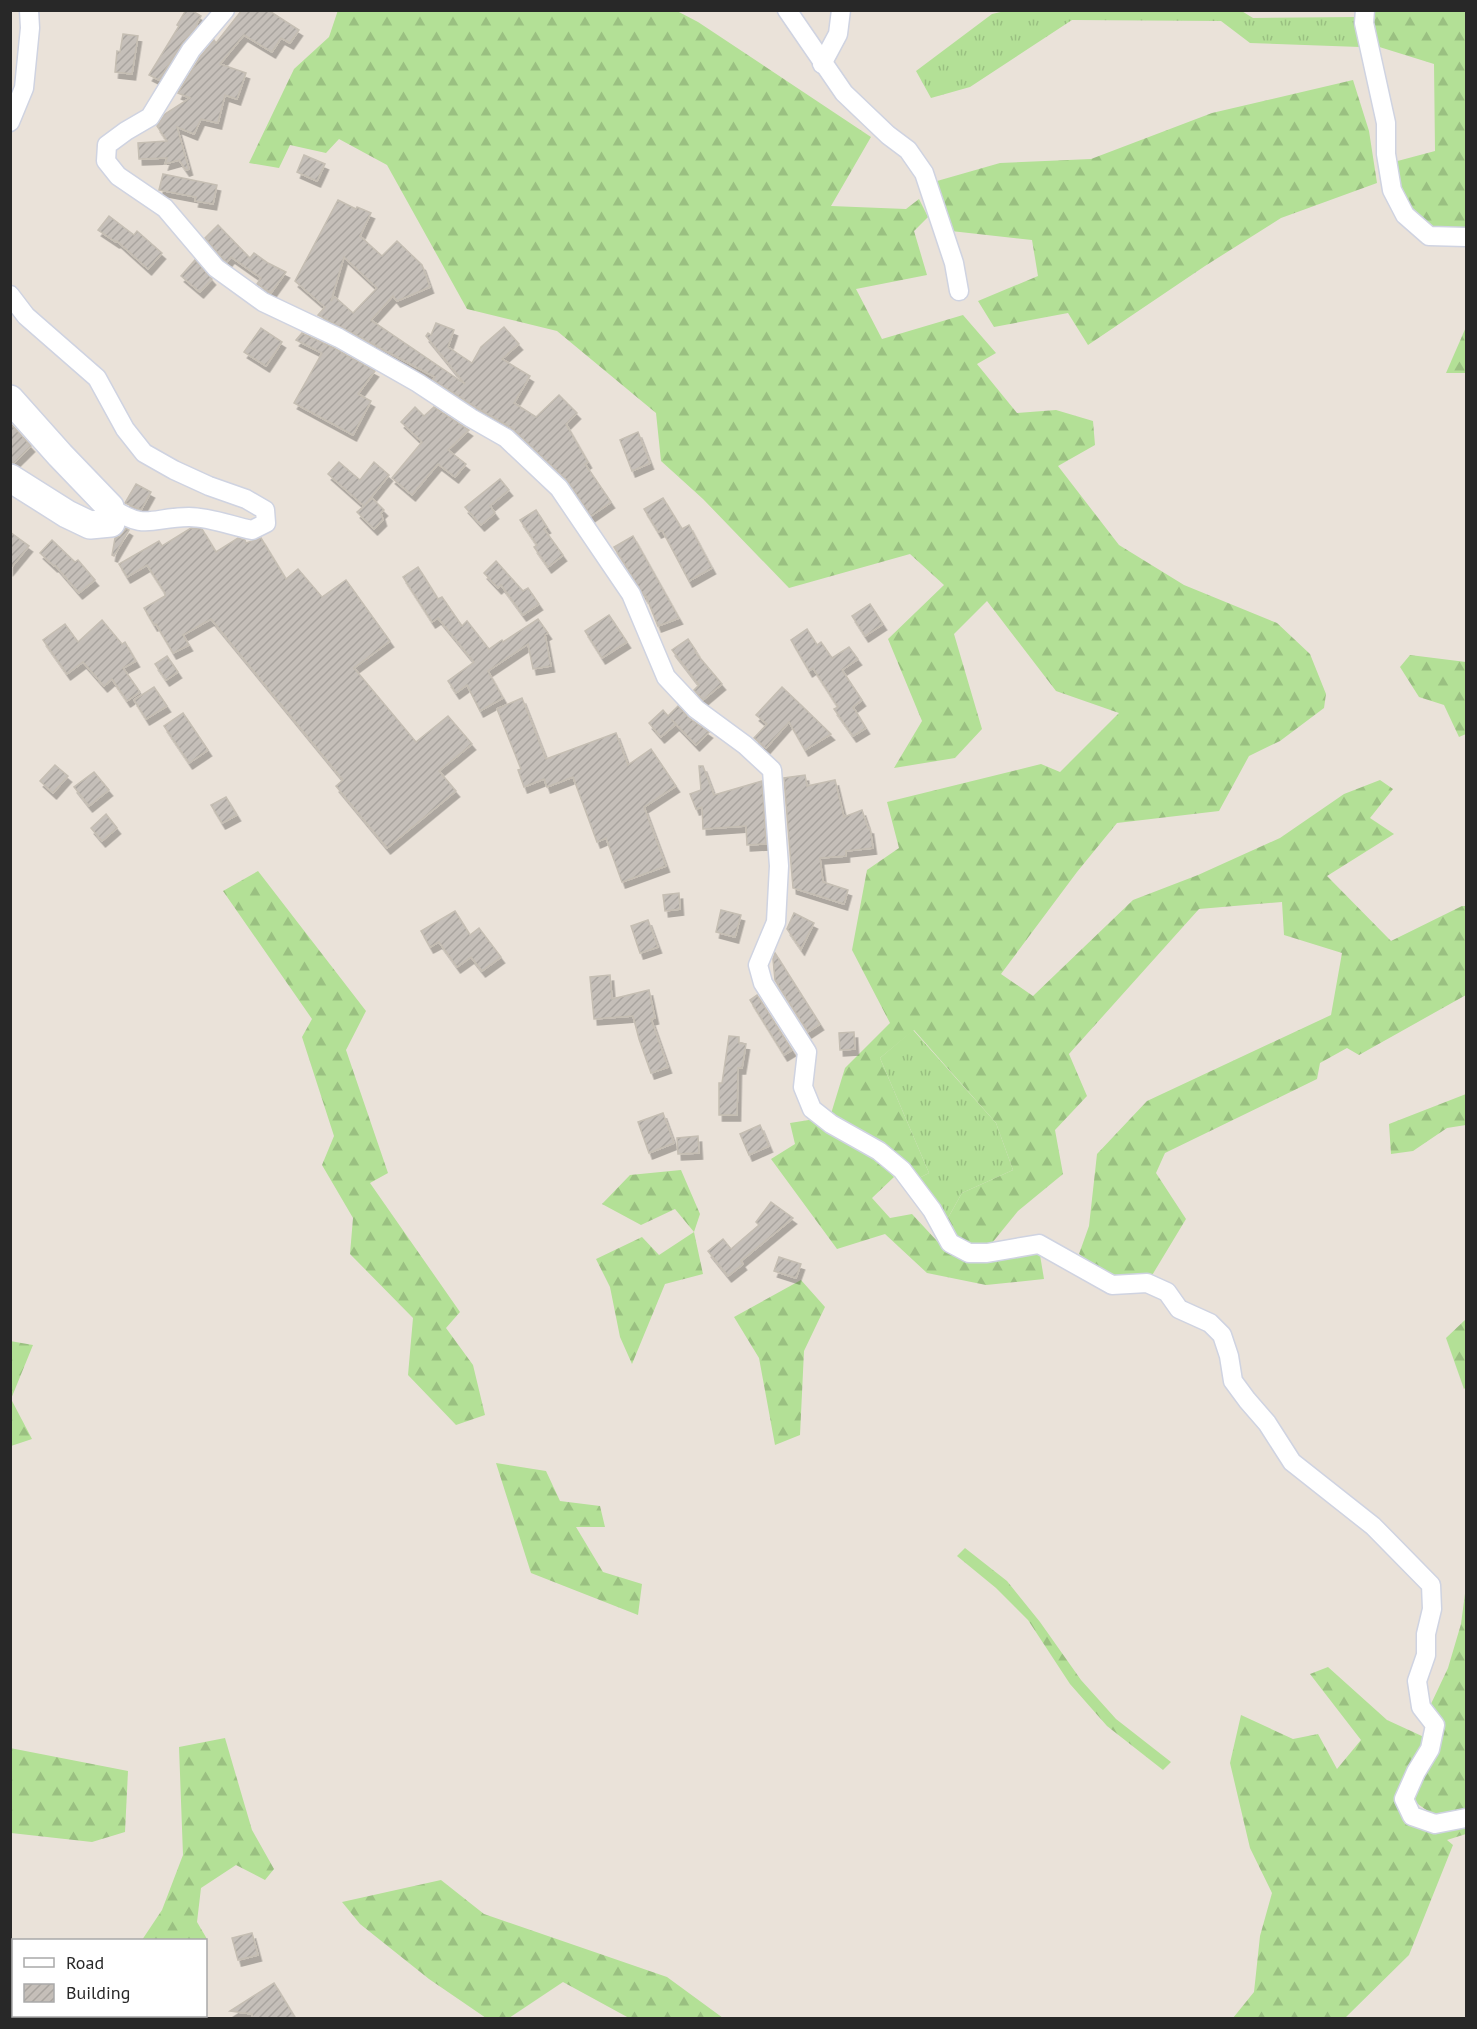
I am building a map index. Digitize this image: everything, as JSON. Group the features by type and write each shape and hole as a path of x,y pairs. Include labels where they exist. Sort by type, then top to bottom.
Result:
{"main road":[{"path":"10,399 110,507 111,523 90,525 67,514 10,478"}],"street":[{"path":"10,122 24,88 30,27 29,10"},
{"path":"225,10 191,50 150,117 107,145 106,161 118,176 165,208 216,268 263,302 339,338 418,383 506,438 559,488 631,594 666,677 696,709 745,745 772,770 779,866 776,922 758,965 763,983 807,1052 803,1087 812,1109 831,1124 879,1151 902,1170 932,1210 950,1243 969,1253 987,1253 1039,1244 1112,1285 1147,1283 1167,1292 1179,1309 1210,1323 1222,1335 1229,1356 1233,1381 1246,1400 1267,1423 1292,1462 1373,1526 1431,1585 1432,1609 1426,1634 1426,1655 1418,1681 1420,1707 1435,1725 1430,1749 1404,1799 1412,1816 1435,1824 1467,1818"},
{"path":"787,10 844,93 888,135 908,150 924,173 954,262 959,291"},
{"path":"822,64 838,34 841,10"},
{"path":"1365,10 1364,23 1386,123 1386,154 1392,190 1405,215 1429,236 1467,237"},
{"path":"10,295 26,316 97,378 125,429 144,453 208,486 246,499 265,510 266,523 252,531 212,520 189,517 144,522 127,519 110,507"}],"green space":[{"path":"338,10 677,11 698,22 871,137 831,206 906,209 919,199 928,217 914,231 927,275 856,289 882,339 963,315 996,353 977,364 1017,413 1056,410 1093,421 1095,445 1058,466 1119,545 1184,585 1277,623 1310,654 1326,694 1324,708 1280,741 1249,756 1219,811 1117,823 1077,872 1001,974 1033,996 1133,900 1198,875 1280,838 1344,794 1380,780 1393,789 1370,818 1394,834 1327,876 1391,941 1466,906 1466,995 1359,1055 1347,1048 1320,1063 1317,1079 1165,1153 1156,1173 1186,1219 1151,1277 1109,1276 1079,1254 1089,1226 1097,1154 1147,1101 1331,1015 1342,953 1284,935 1282,902 1199,909 1069,1054 1087,1096 1055,1130 1063,1174 1018,1211 992,1243 970,1244 955,1237 944,1225 962,1193 1013,1170 996,1123 914,1030 880,1058 929,1173 917,1179 830,1117 845,1068 890,1023 852,950 867,870 899,848 887,802 1041,764 1060,772 1119,713 1056,691 987,601 954,634 982,729 955,758 894,768 922,721 888,639 944,585 910,554 789,588 703,499 661,461 656,413 557,331 467,309 387,165 339,139 326,153 290,145 279,168 249,163 294,69 329,37"},
{"path":"1240,10 1253,18 1356,17 1360,47 1250,43 1221,21 1072,20 970,87 931,98 916,71 992,14 1005,11"},
{"path":"1371,11 1466,11 1466,233 1439,235 1409,211 1390,163 1435,151 1434,64 1373,45"},
{"path":"1353,80 1369,131 1377,183 1281,218 1088,345 1068,313 994,327 978,301 1038,276 1032,240 951,231 937,181 1000,163 1091,159 1212,113"},
{"path":"1466,327 1466,373 1446,373"},
{"path":"1410,655 1466,662 1466,734 1459,737 1444,705 1419,697 1400,667"},
{"path":"258,871 366,1011 346,1050 388,1173 370,1183 460,1312 446,1328 473,1365 485,1415 456,1425 408,1375 413,1318 350,1254 353,1218 322,1165 334,1136 302,1037 312,1019 223,891"},
{"path":"913,1030 996,1123 1013,1170 962,1193 944,1225 917,1179 929,1173 880,1058"},
{"path":"1466,1094 1466,1125 1447,1128 1413,1151 1391,1154 1389,1124"},
{"path":"815,1119 876,1158 894,1177 872,1198 890,1218 912,1214 937,1241 964,1255 1039,1249 1044,1279 986,1285 927,1273 885,1234 837,1249 771,1159 795,1144 790,1123"},
{"path":"681,1170 700,1214 694,1232 675,1209 641,1225 602,1204 630,1175"},
{"path":"694,1232 703,1274 665,1284 632,1364 620,1337 610,1287 596,1259 642,1237 659,1255"},
{"path":"801,1280 825,1307 804,1351 800,1435 775,1445 759,1358 734,1317"},
{"path":"1466,1319 1466,1387 1464,1389 1446,1338"},
{"path":"10,1341 33,1345 11,1399 32,1439 11,1446"},
{"path":"496,1463 546,1471 560,1501 600,1506 605,1527 576,1527 603,1572 642,1584 638,1615 531,1573"},
{"path":"965,1548 1007,1581 1040,1622 1081,1680 1116,1719 1171,1762 1163,1770 1107,1726 1070,1684 1028,1620 996,1588 957,1556"},
{"path":"1466,1586 1466,1809 1432,1814 1415,1802 1415,1790 1430,1706 1448,1668 1461,1624"},
{"path":"1328,1667 1387,1720 1424,1737 1399,1807 1466,1823 1466,1834 1447,1840 1453,1845 1409,1955 1345,2018 1233,2018 1254,1992 1260,1936 1272,1893 1250,1848 1230,1763 1241,1715 1293,1739 1318,1734 1337,1769 1361,1740 1310,1674"},
{"path":"225,1738 252,1830 274,1869 265,1880 236,1865 201,1888 197,1922 207,1939 143,1939 162,1910 183,1855 179,1747"},
{"path":"10,1748 128,1771 125,1832 92,1842 11,1833"},
{"path":"441,1880 484,1914 667,1977 723,2018 629,2018 563,1982 509,2018 486,2018 429,1979 360,1924 342,1902"},
{"path":"24,2017 155,2017 153,2018"}],"building":[{"path":"186,10 191,10 201,16 197,26 182,44 159,80 149,75 179,26 177,25"},
{"path":"242,10 268,10 299,30 290,43 281,38 272,52 244,35 220,64 246,73 237,99 225,95 218,123 201,119 194,134 177,127 189,169 186,170 179,160 165,164 167,158 139,159 138,143 167,141 157,126 165,114 190,98 178,93 179,91 200,57 214,40 216,43"},
{"path":"123,34 138,36 132,74 115,72 117,51 120,52"},
{"path":"304,155 325,164 317,181 297,172"},
{"path":"163,174 217,185 213,204 195,201 196,197 159,190"},
{"path":"338,200 371,213 360,236 382,256 397,241 422,265 430,287 397,301 393,296 371,320 465,384 426,336 428,333 431,335 436,323 454,330 448,347 472,363 481,347 504,327 519,344 502,359 530,376 514,403 536,417 559,395 577,413 566,424 588,462 585,464 611,502 591,516 567,480 512,428 433,380 435,377 318,315 325,307 295,281","holes":["344,257 377,288 353,313 335,297 331,301"]},
{"path":"109,216 134,235 137,231 162,253 148,269 117,241 98,230"},
{"path":"218,225 250,258 254,253 286,272 271,293 257,284 261,278 231,257 227,262 224,260 205,238"},
{"path":"195,260 212,279 200,292 181,276"},
{"path":"261,328 282,342 266,366 244,352"},
{"path":"302,333 375,371 358,394 371,401 353,435 294,403 322,353 296,340"},
{"path":"415,407 424,416 434,407 469,430 448,450 466,464 455,477 438,464 412,495 392,478 422,442 401,422"},
{"path":"10,423 31,446 14,463 10,462"},
{"path":"638,432 650,463 632,471 620,440"},
{"path":"339,462 360,480 374,462 389,475 365,505 372,498 384,510 381,513 383,520 374,529 357,512 364,506 328,474"},
{"path":"500,479 509,490 490,506 495,513 481,525 465,507"},
{"path":"136,484 151,492 141,510 125,503"},
{"path":"663,498 682,529 689,525 712,568 689,581 662,530 658,532 644,509"},
{"path":"536,510 547,527 544,529 563,555 548,567 534,547 537,545 520,520"},
{"path":"126,528 129,530 114,556 112,555 115,538 120,536"},
{"path":"191,528 202,529 216,552 238,538 245,540 246,543 261,538 286,579 298,569 322,597 346,580 390,641 354,668 416,742 448,716 472,744 439,771 456,791 387,848 336,786 343,780 211,619 183,635 189,645 173,653 156,624 154,625 144,608 165,596 165,593 147,565 127,577 119,564 159,541 162,546"},
{"path":"10,532 29,546 10,569"},
{"path":"633,536 679,618 658,626 646,596 614,547"},
{"path":"52,540 75,562 78,560 95,580 79,593 55,565 40,553"},
{"path":"496,561 523,591 528,588 539,604 523,615 501,585 498,588 484,573"},
{"path":"418,567 438,599 442,597 462,626 467,621 489,649 538,619 548,633 545,635 551,666 533,669 528,644 488,671 503,698 480,711 467,685 456,693 448,681 474,662 438,618 432,622 403,577"},
{"path":"870,604 883,624 865,636 852,616"},
{"path":"609,615 627,642 602,658 585,631"},
{"path":"102,620 122,644 125,642 136,661 123,668 140,692 127,701 112,679 104,686 83,662 67,674 43,640 65,624 78,642"},
{"path":"807,629 817,645 821,642 832,658 849,647 858,659 842,670 862,700 853,707 866,728 853,736 834,709 838,707 813,668 809,671 791,640"},
{"path":"688,639 695,652 722,684 703,700 694,690 699,685 672,650"},
{"path":"167,656 178,672 166,680 155,664"},
{"path":"154,687 167,706 146,719 134,700"},
{"path":"782,687 831,734 805,750 789,722 766,748 754,738 767,724 756,715"},
{"path":"522,698 546,759 616,733 628,765 651,749 676,786 644,807 666,866 622,882 606,838 597,842 573,777 547,787 544,779 524,787 518,770 521,769 497,709"},
{"path":"678,706 689,718 709,732 696,745 676,724 661,737 649,723 663,710 668,716"},
{"path":"183,713 208,750 189,763 164,726"},
{"path":"55,765 68,776 53,793 40,781"},
{"path":"699,766 703,766 714,795 762,781 766,844 747,845 746,826 703,829 702,807 696,809 690,794 701,790"},
{"path":"94,772 109,790 89,806 74,787"},
{"path":"805,775 807,786 835,780 844,817 862,810 868,828 870,828 873,848 846,851 846,856 820,858 823,882 848,890 844,904 793,888 784,778"},
{"path":"226,797 237,815 222,823 211,805"},
{"path":"106,814 117,828 102,841 91,828"},
{"path":"679,893 680,909 665,911 663,895"},
{"path":"721,910 741,915 735,937 716,932"},
{"path":"455,911 470,935 479,928 501,957 482,971 471,957 457,967 439,942 430,947 421,931"},
{"path":"794,913 814,923 801,949 787,929"},
{"path":"648,920 658,947 640,953 631,926"},
{"path":"775,953 820,1024 808,1032 775,980 773,959"},
{"path":"610,975 612,999 649,990 655,1018 651,1019 668,1067 651,1073 633,1016 594,1019 590,977"},
{"path":"757,995 792,1050 784,1055 750,1000"},
{"path":"854,1032 855,1049 840,1050 839,1033"},
{"path":"729,1036 739,1037 739,1043 746,1044 742,1068 738,1068 737,1115 719,1115 719,1083 722,1083"},
{"path":"663,1113 674,1143 649,1153 638,1122"},
{"path":"760,1125 769,1146 749,1155 740,1134"},
{"path":"698,1136 699,1153 678,1154 677,1138"},
{"path":"771,1202 793,1218 741,1261 743,1264 728,1276 708,1251 723,1239 731,1249 759,1225 756,1222"},
{"path":"779,1257 801,1264 796,1278 774,1271"},
{"path":"252,1933 258,1955 238,1960 232,1938"},
{"path":"274,1983 296,2019 253,2019 252,2014 230,2011"}]}
